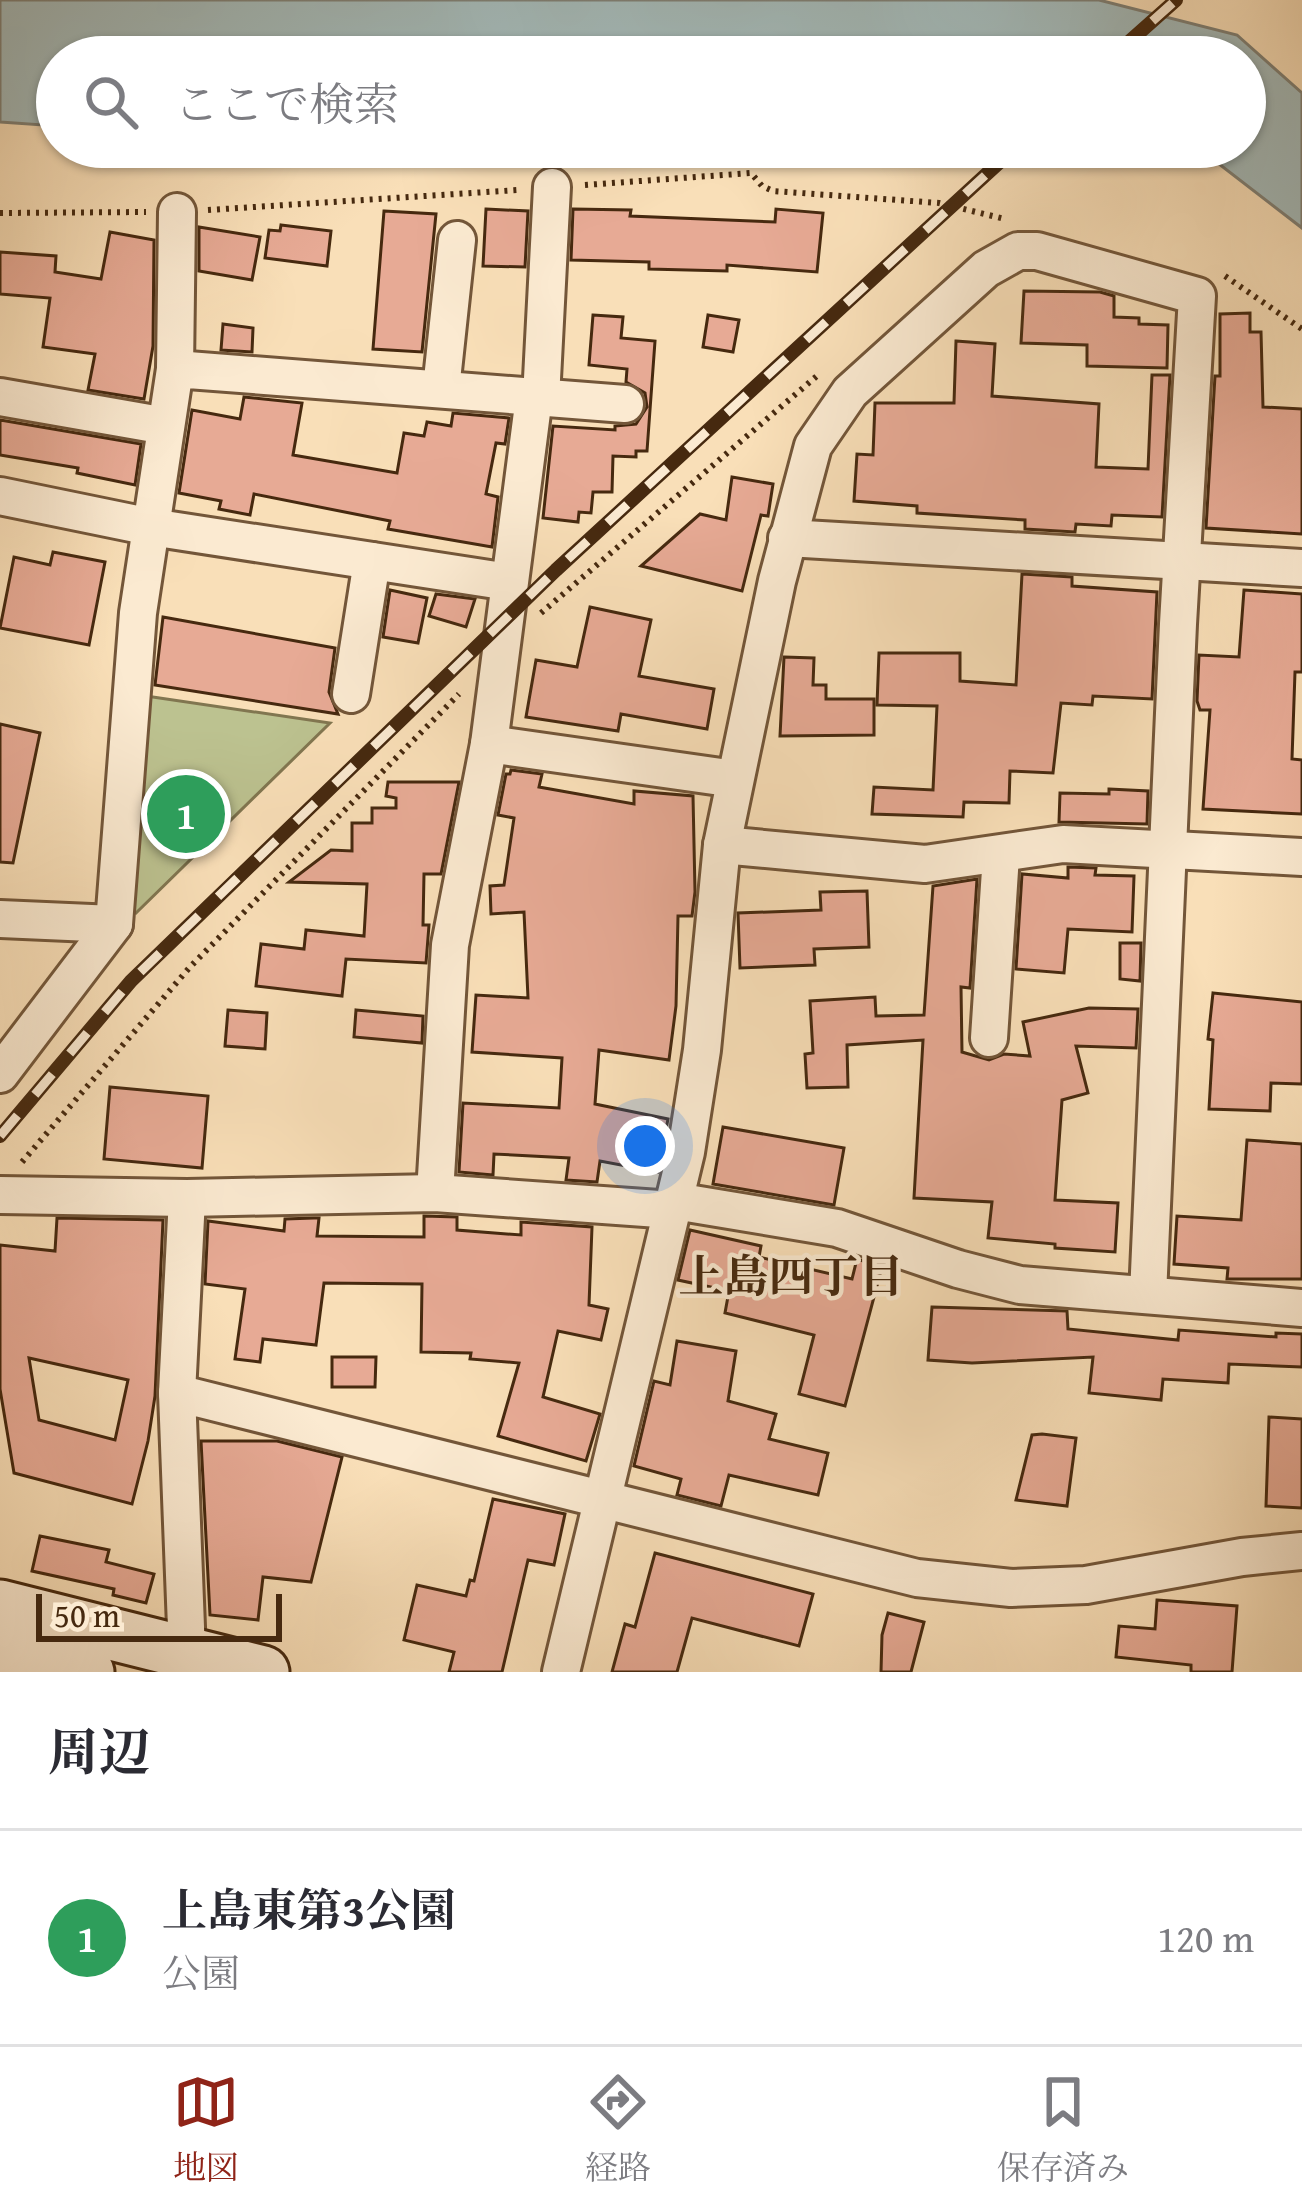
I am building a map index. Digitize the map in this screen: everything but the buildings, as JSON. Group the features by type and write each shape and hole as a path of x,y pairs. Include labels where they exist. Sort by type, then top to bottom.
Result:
{"street":[{"path":"435,1193 450,945 489,745 537,398 552,188"},
{"path":"0,1074 114,924 138,613 175,369 177,212"},
{"path":"441,389 457,240"},
{"path":"561,1672 674,1206 702,1050 722,845 808,456 850,392 986,269 1027,250 1197,296 1148,1295"},
{"path":"175,369 625,404"},
{"path":"0,397 166,426"},
{"path":"0,496 151,526 509,582"},
{"path":"788,538 1302,568"},
{"path":"351,694 372,561"},
{"path":"489,745 735,779"},
{"path":"722,845 925,864 1063,844 1302,857"},
{"path":"989,1038 1001,855"},
{"path":"0,920 114,924"},
{"path":"7,1182 188,1198 435,1193 674,1206 837,1228 1020,1285 1302,1308"},
{"path":"187,1653 177,1393 188,1198"},
{"path":"177,1393 856,1564 973,1586 1086,1585 1302,1551"},
{"path":"0,1606 262,1672"},
{"path":"0,1651 88,1672"}],"path":[{"path":"0,212 177,212 751,173 772,191 939,203 1023,224"},
{"path":"983,233 1001,218"},
{"path":"1213,268 1302,329"},
{"path":"7,1182 190,967 502,646 823,370"}],"green space":[{"path":"146,696 330,723 136,913 128,906"}],"water":[{"path":"0,0 1099,0 1238,36 36,36 36,125 0,122"},
{"path":"1266,61 1302,93 1302,228 1224,168 1266,168"}],"railway":[{"path":"1136,36 1176,0"},
{"path":"0,1136 131,981 556,570 993,168"}],"place":[{"name":"上島東第3公園","path":"186,814"}],"district":[{"name":"上島四丁目","path":"791,1275"}]}
